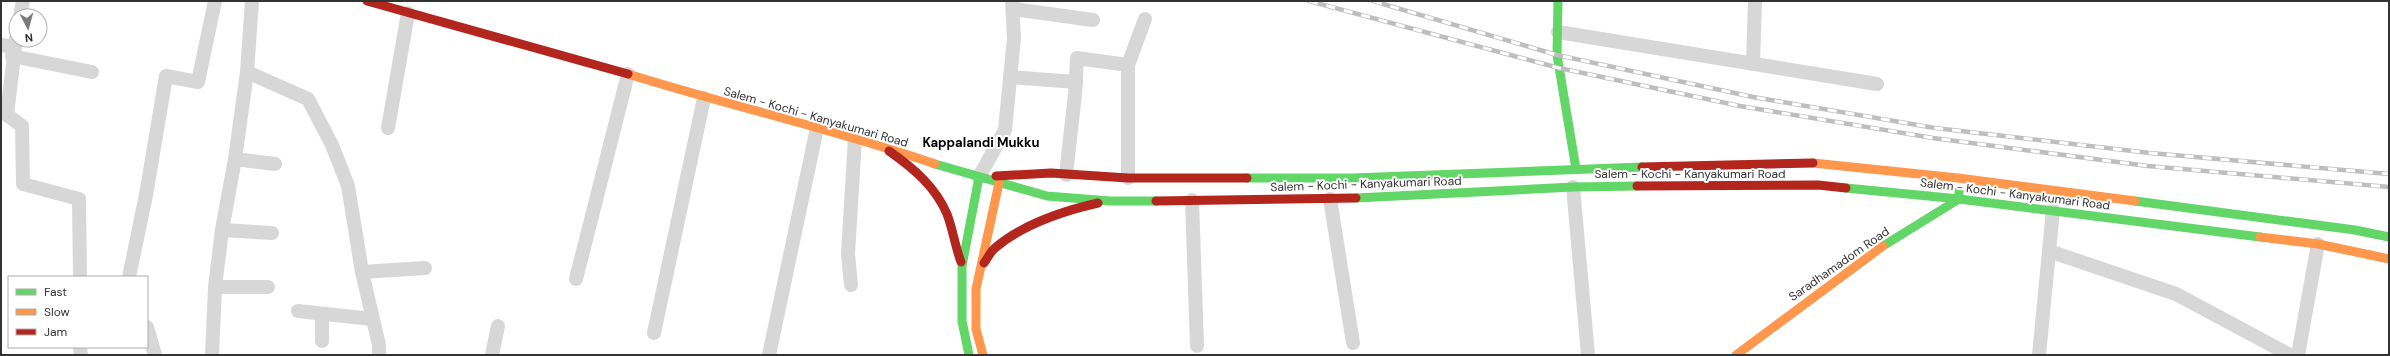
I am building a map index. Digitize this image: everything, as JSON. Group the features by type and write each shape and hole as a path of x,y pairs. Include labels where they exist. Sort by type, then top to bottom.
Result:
{"main road":[{"name":"Salem - Kochi - Kanyakumari Road","path":"367,1 391,4 408,12 628,74 704,98 855,138 979,177 1047,196 1110,201 1330,199 1573,187 1818,185 2053,210 2318,244 2389,259"},
{"path":"1558,1 1557,55 1576,169"},
{"path":"880,146 924,177 937,193 947,215 962,266"},
{"path":"969,355 962,321 962,266 979,177 1051,173 1128,178 1352,178 1576,169 1813,163 1958,178 2356,230 2389,237"},
{"path":"1958,178 1959,199"},
{"path":"983,355 976,329 976,290 983,266 999,183"},
{"name":"Saradhamadom Road","path":"1736,355 1888,242 1959,199"},
{"path":"983,266 994,250 1008,239 1052,217 1079,207 1110,201"}],"street":[{"path":"129,276 146,195 166,76 198,82 215,1"},
{"path":"212,355 215,287 222,230 235,160 247,72 252,1"},
{"path":"1753,64 1755,1"},
{"path":"979,177 1005,130 1014,38 1012,5 1094,20"},
{"path":"388,128 408,12"},
{"path":"1128,178 1128,65 1145,19"},
{"path":"1558,32 1877,84"},
{"path":"11,48 7,115 22,126 23,184 79,199 80,276"},
{"path":"14,48 92,72"},
{"path":"1066,175 1076,82 1077,58 1128,65"},
{"path":"247,72 308,99 332,145 348,186 362,272 379,345 379,355"},
{"path":"576,279 628,74"},
{"path":"1010,76 1076,82"},
{"path":"654,332 704,98"},
{"path":"770,355 817,128"},
{"path":"851,284 848,254 855,138"},
{"path":"235,160 275,164"},
{"path":"1573,187 1588,355"},
{"path":"1330,199 1353,343"},
{"path":"1192,200 1197,346"},
{"path":"2039,355 2053,210"},
{"path":"222,230 272,233"},
{"path":"2298,355 2318,244"},
{"path":"2049,251 2176,294 2290,355"},
{"path":"362,272 425,268"},
{"path":"215,287 268,287"},
{"path":"298,311 372,318"},
{"path":"322,314 322,341"},
{"path":"492,355 498,326"},
{"path":"148,330 155,355"}],"railway":[{"path":"1309,1 1559,68 1740,106 1933,138 2148,166 2389,187"},
{"path":"1373,1 1557,55 1753,97 1935,128 2150,153 2389,174"}],"traffic: fast":[{"path":"1558,1 1557,55 1576,169"},
{"path":"935,164 1047,196 1110,201 1156,201"},
{"path":"1247,178 1352,178 1642,167"},
{"path":"969,355 962,321 962,266 979,177"},
{"path":"1356,198 1573,187 1637,186"},
{"path":"1846,188 1959,199 2260,237"},
{"path":"1883,246 1959,199 1959,190"},
{"path":"2135,201 2355,230 2389,237"}],"traffic: slow":[{"path":"628,74 897,151 935,164"},
{"path":"1813,163 1958,178 2135,201"},
{"path":"983,355 976,329 976,289 999,183"},
{"path":"2260,237 2318,244 2389,259"},
{"path":"1736,355 1883,246"}],"traffic: jam":[{"path":"367,1 628,74"},
{"path":"889,151 915,171 930,186 942,204 951,226 961,262"},
{"path":"1642,167 1813,163"},
{"path":"996,176 1051,173 1128,178 1247,178"},
{"path":"1637,186 1818,185 1846,188"},
{"path":"1156,201 1356,198"},
{"path":"984,263 993,250 1018,232 1031,225 1057,214 1098,203"}],"district":[{"name":"Kappalandi Mukku","path":"981,142"}]}
